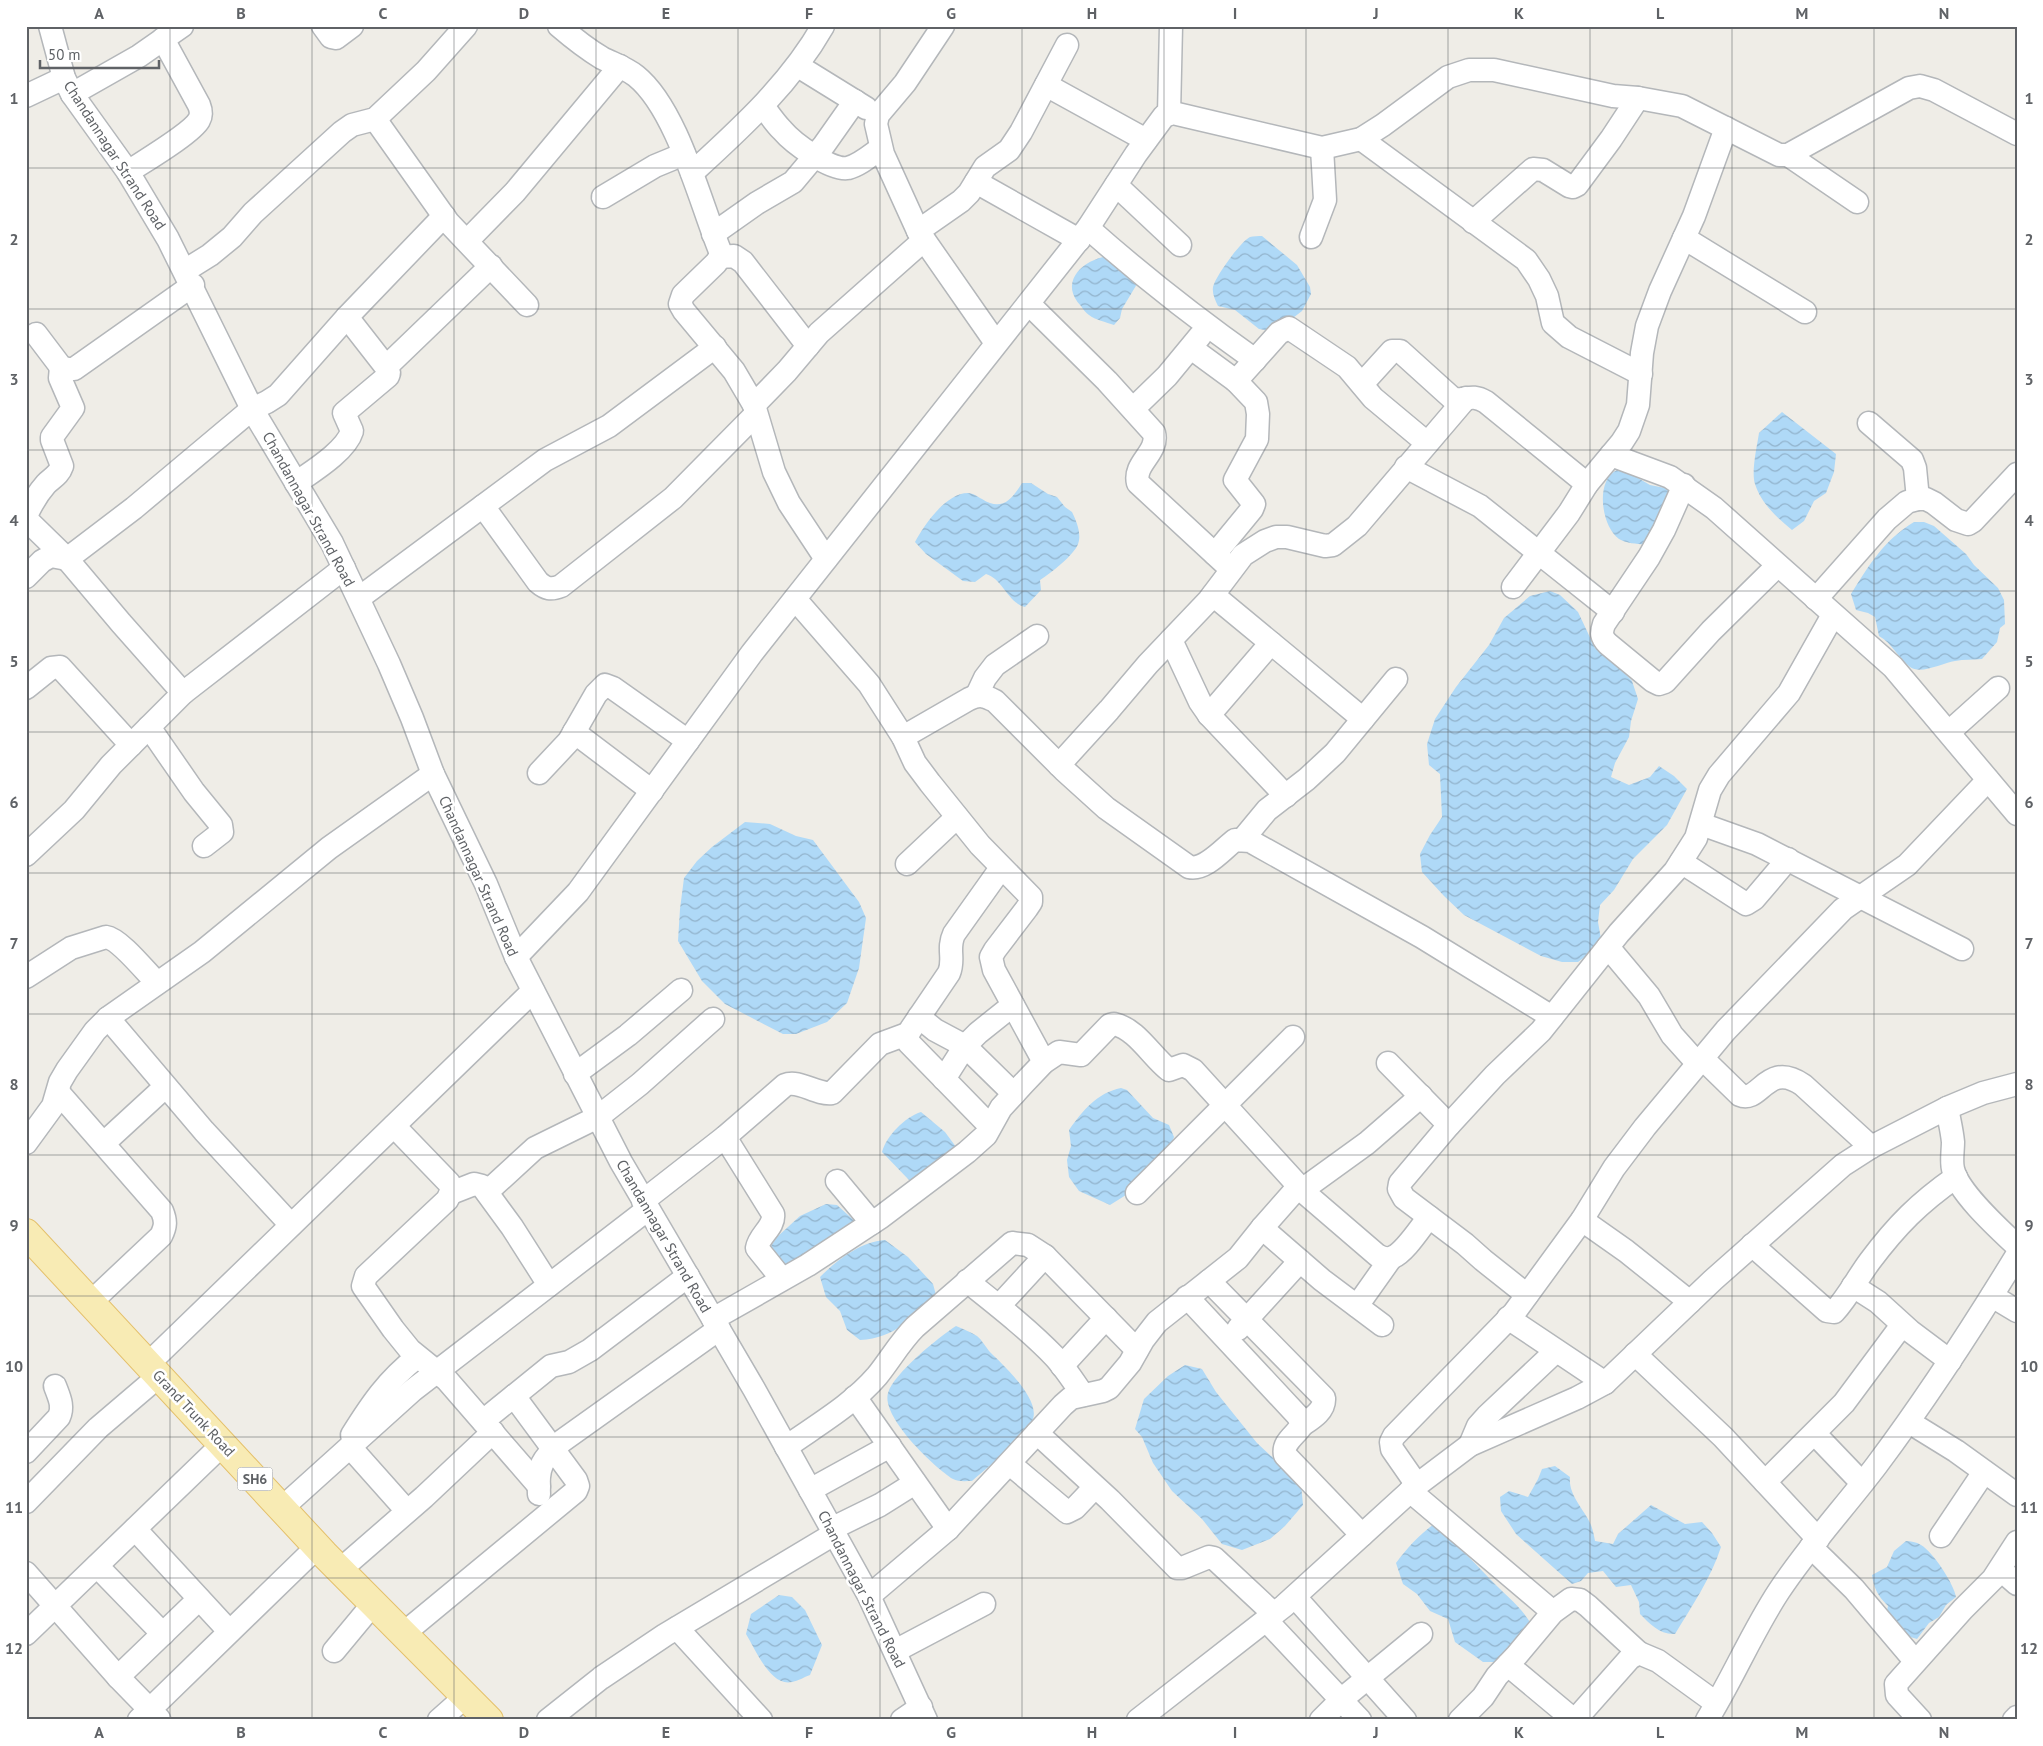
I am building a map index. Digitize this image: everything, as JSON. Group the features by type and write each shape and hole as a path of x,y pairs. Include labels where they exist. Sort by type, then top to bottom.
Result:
{"main road":[{"name":"Grand Trunk Road","path":"26,1233 340,1570 489,1720"}],"street":[{"name":"Chandannagar Strand Road","path":"50,26 68,86 128,172 189,277 252,409 332,544 359,598 408,709 433,774 486,884 516,957 575,1074 646,1205 716,1324 869,1596 924,1713"},
{"path":"26,96 68,86 139,56 182,26"},
{"path":"323,26 331,36 336,38 352,26"},
{"path":"36,334 61,367 68,370 74,369 189,277 210,255 232,237 253,213 342,132 352,125 375,119 426,71 466,26"},
{"path":"559,26 594,52 637,77 655,98 667,118 688,164 720,251 720,257 716,264 683,295 680,304 734,370 755,410 774,472 789,503 826,559"},
{"path":"603,197 655,166 688,164 763,106 798,66 823,26"},
{"path":"942,26 905,83 878,115 876,124 881,148 921,236 996,343"},
{"path":"1169,114 1170,26"},
{"path":"128,172 168,146 200,119 199,105 163,39"},
{"path":"483,506 538,582 544,587 552,589 561,586 673,498 755,410 825,327 969,193 985,167 1009,150 1067,45"},
{"path":"467,241 515,192 620,66"},
{"path":"798,66 878,115"},
{"path":"516,957 578,892 752,653 1083,234 1164,116 1169,114 1322,148 1361,140 1448,77 1469,70 1494,70 1613,96 1638,98 1682,106 1779,155 1788,155 1908,88 1920,86 1934,90 2017,134"},
{"path":"1046,85 1146,140"},
{"path":"1473,222 1533,169 1543,170 1569,186 1577,185 1611,140 1638,98"},
{"path":"713,234 757,203 793,182 815,156 855,101"},
{"path":"763,106 785,134 815,156 839,168 857,165 881,148"},
{"path":"375,119 444,216 527,305"},
{"path":"1513,587 1569,513 1587,484 1629,431 1638,405 1642,374 1642,353 1647,326 1660,291 1694,216 1726,128"},
{"path":"1361,140 1526,260 1534,269 1547,296 1553,323 1558,330 1642,374"},
{"path":"1311,237 1325,200 1322,148"},
{"path":"1788,155 1857,202"},
{"path":"976,182 1083,234 1123,260 1255,360"},
{"path":"1116,185 1180,245"},
{"path":"26,577 50,556 68,559 134,508 252,409 278,395 347,317 444,216"},
{"path":"1684,238 1804,312"},
{"path":"720,257 734,256 743,262 808,346"},
{"path":"386,367 490,266"},
{"path":"1029,304 1133,409 1154,433 1156,439 1153,447 1136,476 1138,483 1223,562"},
{"path":"296,483 321,466 349,438 352,431 344,412 386,379 389,373 347,317"},
{"path":"1133,409 1167,376 1208,326"},
{"path":"1236,381 1279,333 1289,328 1347,367 1373,398 1427,443"},
{"path":"359,598 538,465 608,426 716,347"},
{"path":"1059,765 1170,640 1213,595 1223,562 1254,504 1235,480 1257,439 1258,414 1256,402 1236,381 1191,348"},
{"path":"1362,384 1396,350 1405,355 1452,398 1456,400 1474,396 1486,402 1587,484"},
{"path":"26,516 33,502 46,485 60,472 62,466 52,437 73,408 60,378 61,367"},
{"path":"1223,562 1243,555 1253,547 1276,537 1287,537 1325,546 1341,541 1357,526 1466,398"},
{"path":"1869,423 1912,460 1915,468 1918,499"},
{"path":"1611,456 1670,478 1714,508 1777,566 1893,667 2017,814"},
{"path":"1406,467 1480,506 1613,612"},
{"path":"1816,599 1887,519 1908,502 1918,499 1934,503 1956,520 1968,524 2017,474"},
{"path":"1684,486 1653,550 1604,624 1601,633 1603,639 1653,681 1659,684 1665,682 1711,631 1777,566"},
{"path":"26,521 68,559 183,693"},
{"path":"26,856 74,810 111,765 183,693 344,568"},
{"path":"1213,595 1363,719"},
{"path":"795,599 869,684 903,737 915,763 957,817 1001,868 1031,897 1031,902 991,957 994,970 1044,1062"},
{"path":"1527,1295 1404,1198 1398,1189 1400,1183 1449,1125 1495,1075 1541,1031 1608,946 1681,862 1696,838 1710,790 1719,775 1789,693 1833,615"},
{"path":"903,737 977,695 985,678 995,665 1037,636"},
{"path":"1170,640 1200,702 1209,715 1286,796"},
{"path":"1209,715 1272,643"},
{"path":"26,688 51,668 60,667 131,745"},
{"path":"1243,839 1267,810 1335,753 1396,679"},
{"path":"539,773 558,754 574,732 596,694 605,685 610,685 688,741"},
{"path":"1949,732 1998,688"},
{"path":"977,695 986,696 995,701 1059,765 1106,808 1189,867 1196,869 1204,865 1236,840 1243,839 1260,846 1422,937 1552,1017"},
{"path":"149,727 194,792 221,825 222,832 204,846"},
{"path":"574,732 652,791"},
{"path":"26,1143 53,1106 60,1082 67,1070 94,1032 108,1018 202,952 329,848 433,774"},
{"path":"1553,1612 1414,1488 1392,1449 1391,1442 1394,1436 1508,1318 1527,1295 1582,1220 1614,1168 1645,1127 1726,1030 1844,909 1907,866 1988,780"},
{"path":"907,864 957,817"},
{"path":"1701,824 1748,840 1788,859 1862,896 1893,915 1962,949"},
{"path":"1681,862 1746,904 1754,899 1788,859"},
{"path":"990,1126 909,1043 913,1026 952,966 949,944 954,934 1001,868"},
{"path":"26,977 71,948 110,937 157,983"},
{"path":"1608,946 1649,996 1672,1036 1740,1095 1744,1097 1749,1096 1773,1079 1784,1076 1790,1077 1803,1085 1871,1147"},
{"path":"575,1074 628,1035 681,990"},
{"path":"26,1502 291,1225 533,991"},
{"path":"944,1079 965,1046 978,1033 1013,1006"},
{"path":"108,1018 165,1087 291,1225"},
{"path":"487,1192 535,1148 598,1117 640,1084 713,1019"},
{"path":"541,1521 538,1473 543,1462 554,1449 680,1356 716,1324 782,1279 872,1223 979,1142 1001,1108 1044,1062 1059,1052 1081,1056 1110,1025 1117,1025 1137,1038 1168,1070 1183,1065 1189,1067 1225,1104 1300,1188 1377,1256 1391,1258 1399,1254 1429,1217"},
{"path":"282,1508 413,1390 549,1285 646,1205 785,1085 794,1084 825,1094 832,1093 880,1044 913,1026 935,1030 965,1046 1014,1094"},
{"path":"1137,1193 1293,1037"},
{"path":"1388,1062 1449,1125"},
{"path":"1149,1717 1295,1597 1414,1488 1470,1444 1577,1398 1605,1383 1752,1245 1843,1165 1871,1147 1947,1108 1983,1093 2017,1084"},
{"path":"104,1143 165,1087"},
{"path":"58,1092 162,1211 166,1220 161,1236 91,1302"},
{"path":"869,1596 948,1529 1071,1398 1109,1388 1121,1375 1156,1322 1238,1258 1262,1228 1300,1188 1377,1136 1421,1096"},
{"path":"1947,1108 1952,1141 1953,1168 1956,1177 1964,1190 2017,1246"},
{"path":"394,1126 452,1188 447,1200 366,1276 363,1286 393,1329 417,1357 438,1371 457,1390 539,1486"},
{"path":"725,1136 773,1214 771,1224 761,1237 757,1248 782,1279"},
{"path":"1752,1245 1831,1312 1837,1309 1852,1286 1904,1219 1928,1196 1956,1177"},
{"path":"837,1181 872,1223"},
{"path":"451,1193 474,1184 482,1186 549,1285"},
{"path":"1582,1220 1626,1251 1690,1302"},
{"path":"1262,1228 1300,1261 1382,1325"},
{"path":"786,1447 855,1397 878,1375 904,1338 1012,1243 1028,1245 1045,1256 1137,1350"},
{"path":"1460,1720 1483,1696 1489,1686 1553,1612 1571,1599 1580,1600 1639,1653 1658,1661 1711,1711 1779,1590 1909,1422 2017,1255"},
{"path":"999,1306 1045,1256"},
{"path":"1357,1306 1391,1258"},
{"path":"1227,1340 1300,1261"},
{"path":"340,1570 408,1511 514,1396 551,1366 569,1362 590,1350 688,1276"},
{"path":"967,1281 999,1306 1039,1342 1062,1366 1082,1395"},
{"path":"1209,1281 1324,1398 1325,1403 1321,1409 1302,1425 1284,1449 1286,1455 1362,1535"},
{"path":"1852,1286 1878,1302 1902,1325 1950,1361"},
{"path":"1992,1296 2017,1311"},
{"path":"1187,1298 1298,1416 1302,1425"},
{"path":"1062,1366 1106,1318"},
{"path":"1508,1318 1605,1383"},
{"path":"1765,1482 1854,1391 1902,1325"},
{"path":"1470,1444 1478,1426 1487,1416 1556,1351"},
{"path":"1636,1354 1722,1437 1765,1482 1814,1543 1915,1661"},
{"path":"343,1453 382,1389 392,1377 417,1357"},
{"path":"26,1452 59,1417 62,1411 62,1405 55,1386"},
{"path":"402,1634 570,1498 578,1486 576,1480 554,1449 514,1396"},
{"path":"855,1397 948,1529"},
{"path":"1909,1422 2017,1495"},
{"path":"1037,1433 1177,1568 1182,1568 1209,1557 1214,1558 1270,1617 1360,1720"},
{"path":"1814,1434 1862,1483"},
{"path":"26,1634 223,1444"},
{"path":"810,1490 890,1446"},
{"path":"343,1453 408,1511"},
{"path":"1010,1464 1067,1512 1075,1508 1095,1487"},
{"path":"1941,1536 1984,1472"},
{"path":"548,1720 602,1678 677,1628 833,1531 916,1483"},
{"path":"135,1529 229,1631"},
{"path":"1920,1720 1897,1695 1895,1690 1900,1678 1915,1661 2009,1577 2017,1542"},
{"path":"26,1573 150,1716 229,1631 318,1546"},
{"path":"97,1566 163,1634"},
{"path":"1295,1597 1405,1720"},
{"path":"118,1677 199,1599"},
{"path":"334,1651 373,1604"},
{"path":"894,1650 984,1604"},
{"path":"677,1628 750,1715"},
{"path":"1321,1720 1420,1634"},
{"path":"1508,1665 1574,1720 1630,1658 1639,1653"},
{"path":"439,1720 465,1697"},
{"path":"902,1720 924,1713"},
{"path":"2014,1720 2017,1717"}],"water":[{"path":"1262,236 1297,265 1310,287 1311,294 1302,311 1289,321 1272,329 1265,330 1259,329 1235,310 1218,306 1213,289 1223,268 1241,245 1250,237"},
{"path":"1103,257 1112,260 1137,284 1122,309 1120,318 1114,325 1091,317 1075,298 1072,290 1072,282 1080,269 1086,264"},
{"path":"1782,412 1836,454 1834,472 1826,493 1814,501 1804,521 1792,530 1765,504 1754,479 1759,433"},
{"path":"1617,470 1626,471 1650,485 1670,489 1645,545 1622,541 1613,533 1608,524 1603,503 1603,493 1610,475"},
{"path":"1022,483 1031,483 1048,494 1057,497 1072,512 1079,532 1076,548 1062,564 1040,580 1041,590 1025,607 1014,600 997,581 986,574 975,582 963,581 926,554 915,542 930,519 952,498 960,494 970,493 989,503 1001,504 1010,499"},
{"path":"1914,522 1924,522 1934,526 1966,554 1974,565 1998,588 2004,600 2005,624 2000,628 1997,642 1982,659 1958,660 1926,669 1915,669 1910,667 1879,636 1875,617 1856,610 1851,594 1885,545"},
{"path":"1550,591 1560,595 1578,612 1595,648 1607,654 1632,681 1638,699 1631,721 1629,737 1615,763 1611,777 1629,785 1650,777 1659,766 1674,776 1687,789 1667,825 1633,859 1614,890 1600,905 1598,922 1601,939 1590,953 1578,962 1562,962 1541,956 1464,915 1422,872 1420,854 1442,817 1440,774 1429,765 1427,744 1435,719 1456,687 1489,645 1504,618 1530,596"},
{"path":"745,822 770,824 796,836 813,840 859,902 866,918 859,968 847,1003 827,1022 796,1034 783,1034 725,1004 702,981 678,941 684,878 697,861 712,847"},
{"path":"1121,1088 1127,1090 1153,1118 1169,1125 1174,1137 1168,1152 1126,1195 1110,1205 1079,1191 1069,1177 1067,1160 1071,1146 1069,1130 1091,1103 1112,1090"},
{"path":"921,1112 945,1132 959,1151 917,1184 909,1180 882,1152 897,1128 915,1114"},
{"path":"826,1204 837,1205 858,1224 784,1274 769,1249 777,1237 800,1216"},
{"path":"885,1240 908,1257 933,1284 936,1295 910,1319 893,1331 860,1340 847,1330 840,1311 826,1297 820,1277 834,1264 858,1248 876,1241"},
{"path":"956,1326 980,1339 1026,1392 1034,1411 1033,1419 1023,1434 972,1481 955,1480 944,1473 922,1453 900,1428 888,1403 888,1393 899,1376 939,1338"},
{"path":"1185,1365 1202,1369 1216,1392 1257,1443 1301,1484 1303,1505 1285,1526 1270,1539 1242,1550 1222,1544 1202,1519 1172,1491 1153,1463 1142,1437 1135,1429 1144,1399 1168,1376"},
{"path":"1555,1466 1570,1477 1571,1490 1591,1525 1595,1541 1613,1544 1618,1534 1651,1505 1685,1524 1702,1522 1712,1533 1721,1547 1717,1558 1701,1592 1675,1634 1660,1631 1640,1614 1639,1602 1631,1585 1616,1587 1603,1571 1588,1573 1581,1581 1572,1584 1516,1534 1501,1511 1500,1497 1509,1491 1528,1497 1542,1469"},
{"path":"1434,1524 1513,1601 1533,1627 1500,1662 1483,1662 1455,1642 1448,1619 1430,1611 1417,1594 1403,1584 1396,1563 1404,1552"},
{"path":"1906,1541 1919,1544 1931,1554 1947,1577 1956,1597 1946,1605 1939,1617 1929,1623 1917,1639 1907,1636 1886,1615 1888,1606 1877,1592 1872,1575 1887,1567 1894,1551"},
{"path":"779,1595 792,1597 805,1610 822,1645 810,1675 792,1682 784,1682 770,1673 746,1634 751,1614"}]}
